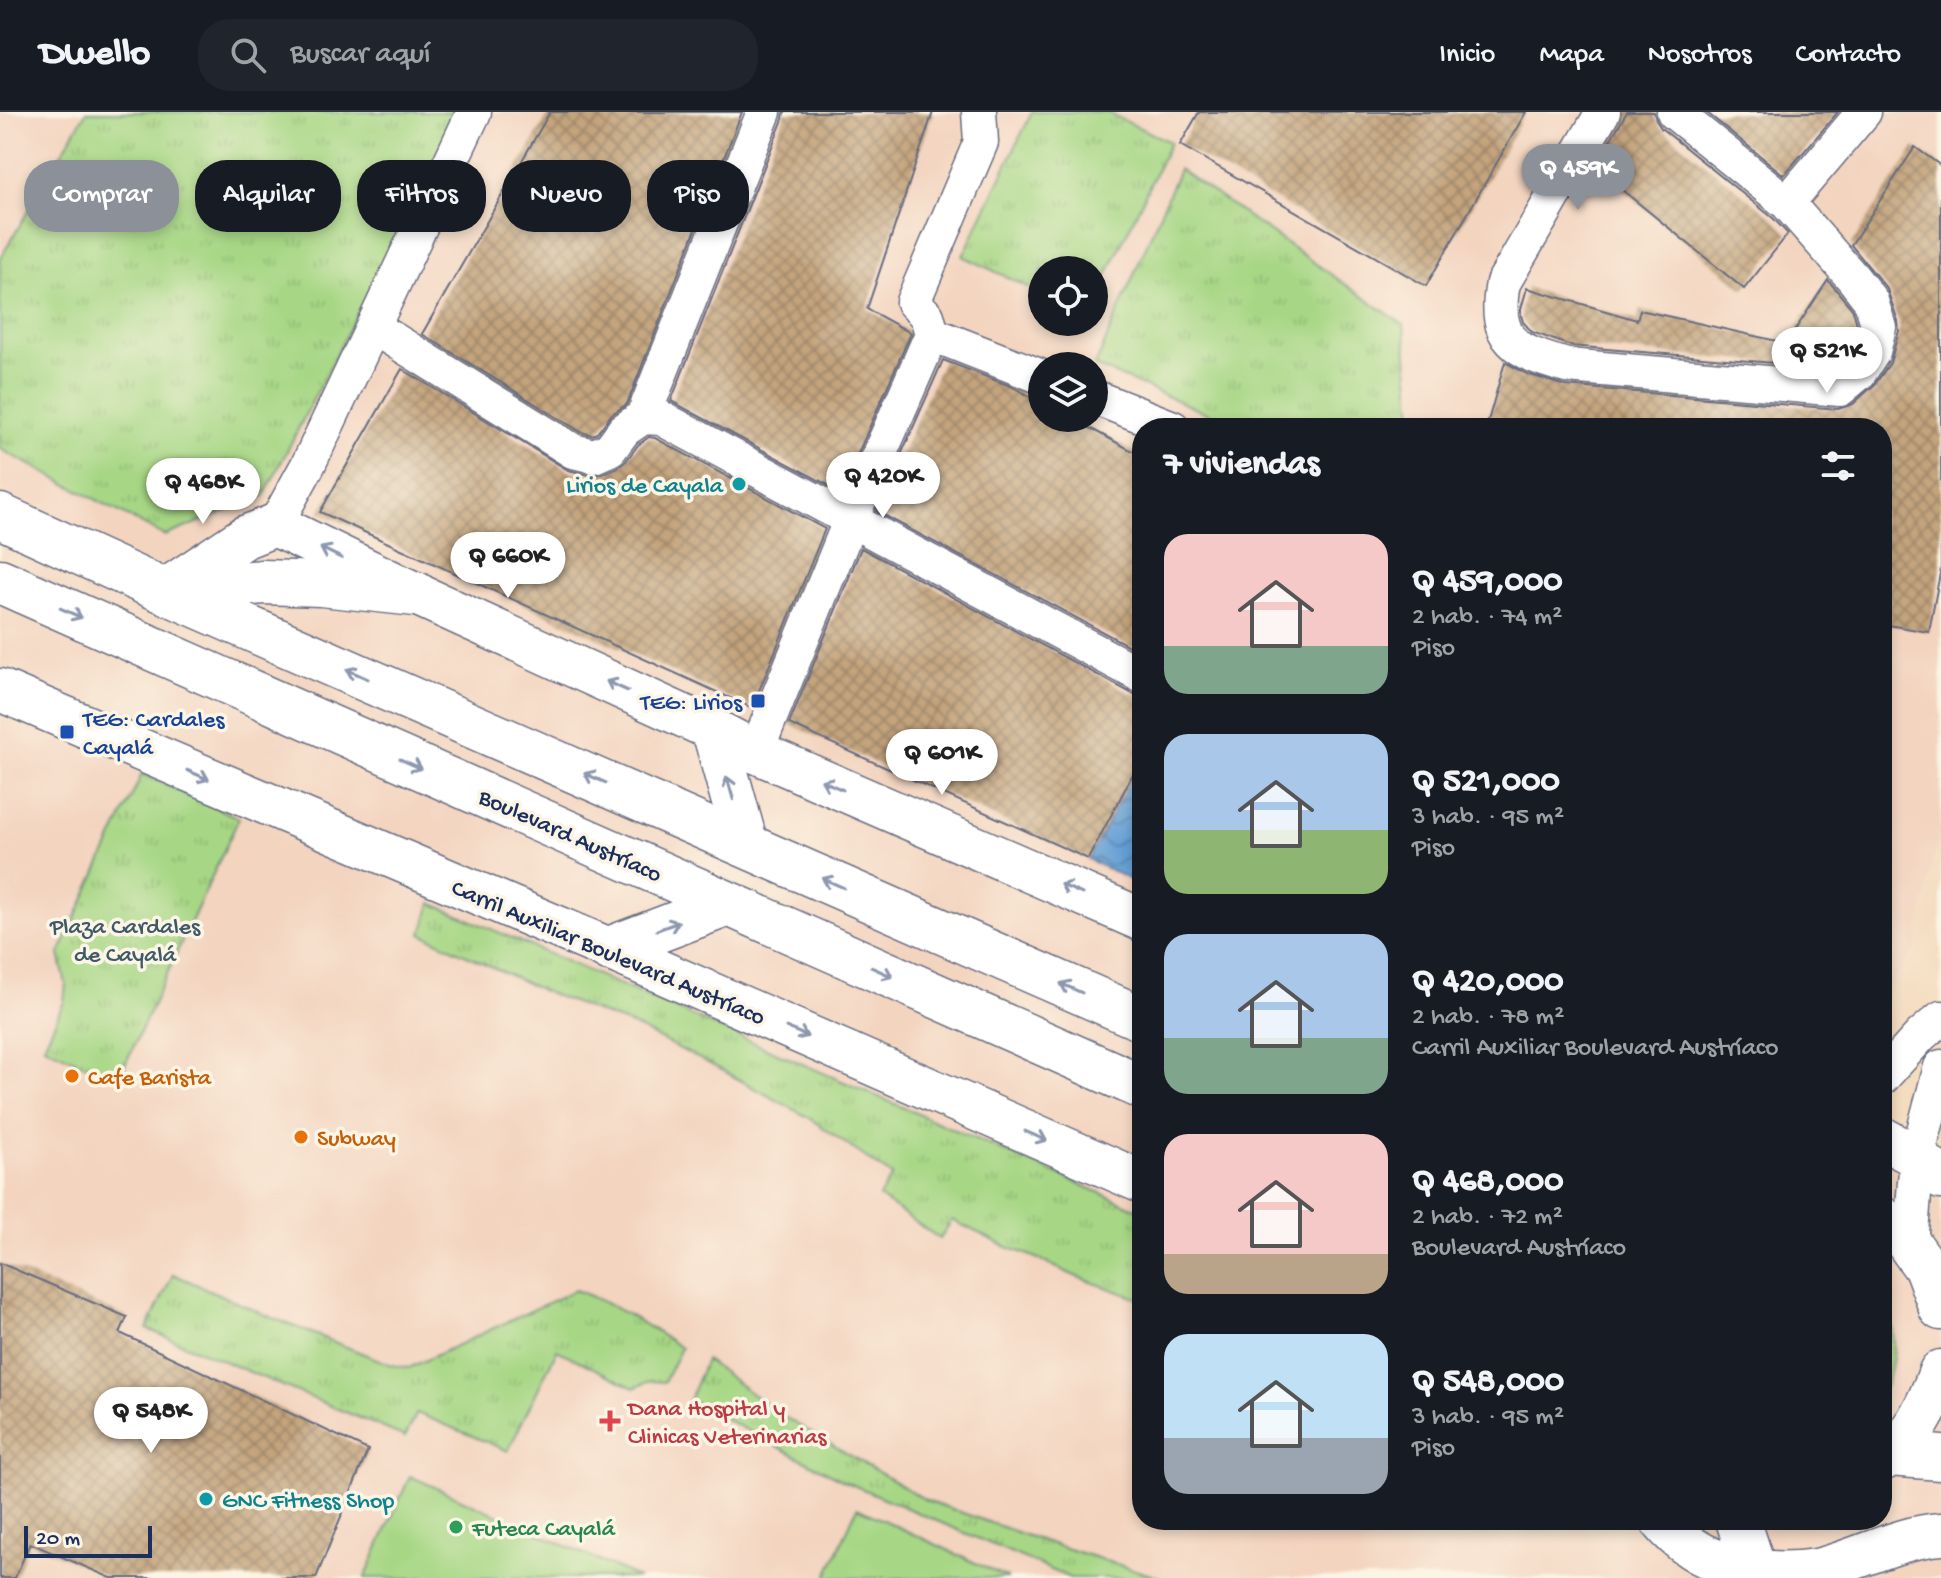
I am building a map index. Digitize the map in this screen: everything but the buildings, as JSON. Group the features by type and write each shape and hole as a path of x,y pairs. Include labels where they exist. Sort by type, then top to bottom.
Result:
{"main road":[{"path":"0,516 164,591 1132,1015"},
{"name":"Boulevard Austríaco","path":"0,581 1132,1083"},
{"path":"164,591 263,582 321,584 416,594"},
{"path":"714,730 746,845"},
{"path":"609,949 728,904"},
{"path":"1896,1232 1927,1269 1941,1308"},
{"path":"1892,1450 1913,1430 1930,1402 1941,1372"},
{"path":"1892,1456 1941,1458"},
{"path":"1741,1530 1756,1575"}],"street":[{"path":"164,591 245,537 275,525 308,465 474,112"},
{"path":"373,327 573,451 594,456 610,449 624,430 643,417 764,112"},
{"path":"756,752 851,519 932,334 927,316 913,302 981,142 979,112"},
{"path":"1603,112 1503,283 1500,320 1508,338 1535,357 1567,366 1840,389 1859,373 1873,352 1879,327 1871,301 1787,203 1674,112"},
{"path":"1787,203 1864,112"},
{"path":"932,334 1028,372"},
{"path":"1108,402 1148,418"},
{"path":"643,417 661,418 1132,671"},
{"path":"275,525 756,752 1132,912"},
{"name":"Carril Auxiliar Boulevard Austríaco","path":"0,690 609,949 1132,1178"},
{"path":"1892,1067 1941,1018"},
{"path":"1896,1232 1913,1158 1941,1067"},
{"path":"1669,1530 1697,1553 1756,1575 1787,1575 1818,1570 1899,1542 1941,1534"}],"shaded area":[{"path":"0,112 1941,112 1941,824 1916,947 1892,984 1892,418 1132,418 1132,1530 1892,1530 1892,1139 1941,1162 1941,1578 0,1578"}],"green space":[{"path":"86,112 460,112 436,160 357,160 357,232 399,232 264,496 165,536 0,449 0,259 24,218 24,232 179,232 179,160 58,160"},
{"path":"1032,112 1106,112 1170,142 1108,273 1108,256 1028,256 1028,287 963,256"},
{"path":"1179,169 1404,325 1413,418 1218,418 1108,371 1108,352 1101,352"},
{"name":"Plaza Cardales de Cayalá","path":"142,774 239,818 118,1080 44,1046 64,1002 66,984 59,954"},
{"path":"431,903 1132,1207 1132,1296 1075,1276 952,1220 940,1239 879,1197 892,1176 808,1117 634,1026 543,991 422,934"},
{"path":"173,1274 263,1314 392,1365 409,1368 575,1290 616,1308 681,1348 664,1382 650,1381 634,1388 557,1350 508,1451 417,1413 405,1437 147,1329"},
{"path":"1892,1328 1894,1346 1892,1363"},
{"path":"706,1360 778,1413 926,1500 1161,1578 1070,1578 846,1482 689,1400"},
{"name":"Futeca Cayalá","path":"410,1476 638,1578 365,1578"},
{"path":"857,1508 1008,1578 826,1578"}],"water":[{"path":"1132,776 1132,881 1088,859"}],"place":[{"name":"Lirios de Cayala","path":"739,484"},
{"name":"TEG: Lirios","path":"758,701"},
{"name":"TEG: Cardales Cayalá","path":"67,732"},
{"name":"Cafe Barista","path":"72,1076"},
{"name":"Subway","path":"301,1137"},
{"name":"Dana Hospital y Clinicas Veterinarias","path":"610,1421"},
{"name":"GNC Fitness Shop","path":"206,1499"},
{"name":"Futeca Cayalá","path":"456,1527"}]}
